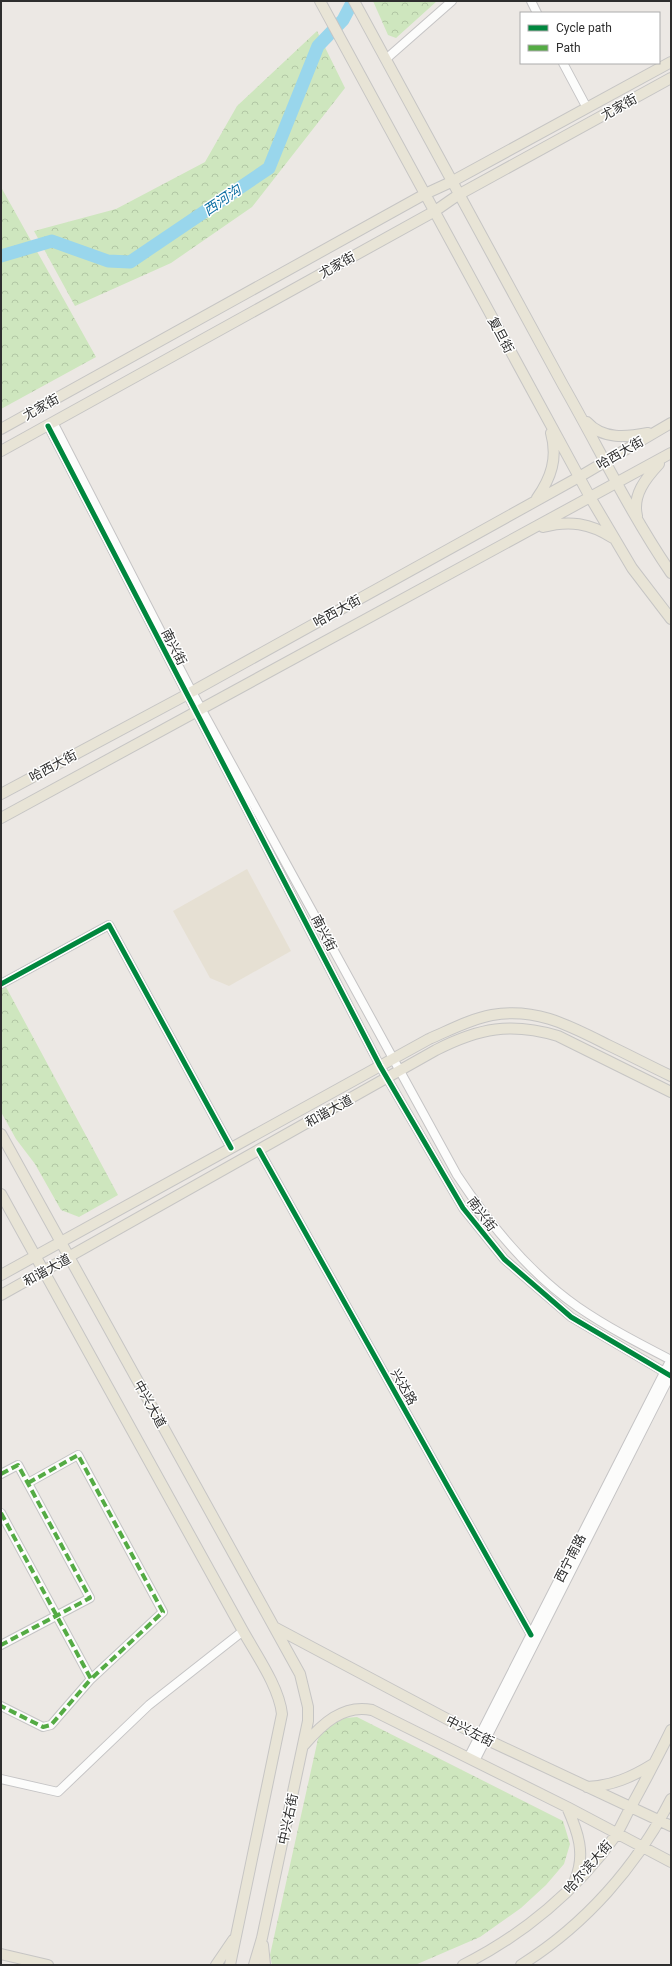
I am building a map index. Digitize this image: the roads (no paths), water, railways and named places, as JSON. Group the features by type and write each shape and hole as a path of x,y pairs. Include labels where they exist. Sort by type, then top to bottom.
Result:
{"main road":[{"name":"复旦街","path":"320,1 590,497 632,568 671,619"},
{"path":"354,1 458,195 605,461 616,484 639,524 671,573"},
{"name":"尤家街","path":"1,429 425,194 451,182 671,62"},
{"name":"尤家街","path":"1,450 435,211 458,195 671,78"},
{"path":"580,415 595,430 611,436 629,436 658,430"},
{"path":"536,500 547,483 553,468 554,440 549,423"},
{"name":"哈西大街","path":"1,794 189,693 579,477 671,423"},
{"path":"639,524 635,509 637,496 649,474 670,454"},
{"name":"哈西大街","path":"1,818 670,454"},
{"path":"529,530 564,522 575,522 592,526 615,539"},
{"name":"和谐大道","path":"1,1275 60,1241 380,1066 430,1039 467,1022 494,1015 518,1014 535,1015 562,1022 671,1076"},
{"name":"和谐大道","path":"1,1295 387,1078 454,1041 473,1034 495,1028 530,1029 558,1036 671,1092"},
{"name":"中兴大道","path":"1,1134 300,1674"},
{"path":"1,1194 244,1631"},
{"name":"中兴左街","path":"274,1627 483,1738 671,1826"},
{"name":"中兴右街","path":"230,1965 282,1714 277,1693 244,1631"},
{"name":"中兴右街","path":"254,1965 262,1938 308,1721 308,1707 300,1674"},
{"name":"中兴左街","path":"303,1746 324,1723 331,1718 345,1712 363,1708 372,1710 567,1807 671,1862"},
{"name":"哈尔滨大街","path":"463,1965 498,1946 520,1931 543,1914 572,1887 616,1834 671,1730"},
{"path":"586,1787 612,1784 630,1777 654,1763"},
{"path":"521,1965 551,1944 586,1915 643,1848 660,1821 671,1799"},
{"path":"567,1807 578,1832 581,1852 578,1871 572,1887"},
{"path":"216,1965 237,1934"},
{"path":"262,1938 265,1965"},
{"path":"1,1954 48,1965"}],"street":[{"path":"386,59 452,1"},
{"path":"531,1 536,12"},
{"path":"564,64 587,108"},
{"name":"南兴街","path":"50,424 380,1066 463,1208 504,1259 571,1316 669,1374"},
{"name":"南兴街","path":"198,710 394,1059 457,1175 503,1238 535,1271 577,1306 671,1360"},
{"path":"1,984 108,925 231,1148"},
{"name":"兴达路","path":"259,1150 531,1635"},
{"name":"西宁南路","path":"472,1760 669,1374 671,1360"},
{"name":"西宁南路","path":"483,1738 531,1635 669,1374"},
{"path":"1,1706 43,1727 51,1725 91,1679 163,1612 78,1454 28,1483"},
{"path":"1,1474 18,1465 90,1598 1,1645"},
{"path":"1,1513 91,1679"},
{"path":"1,1779 58,1792 149,1705 244,1631"}],"waterway":[{"name":"西河沟","path":"1,256 52,241 108,261 130,262 269,168 318,46 343,20 353,1"}]}
